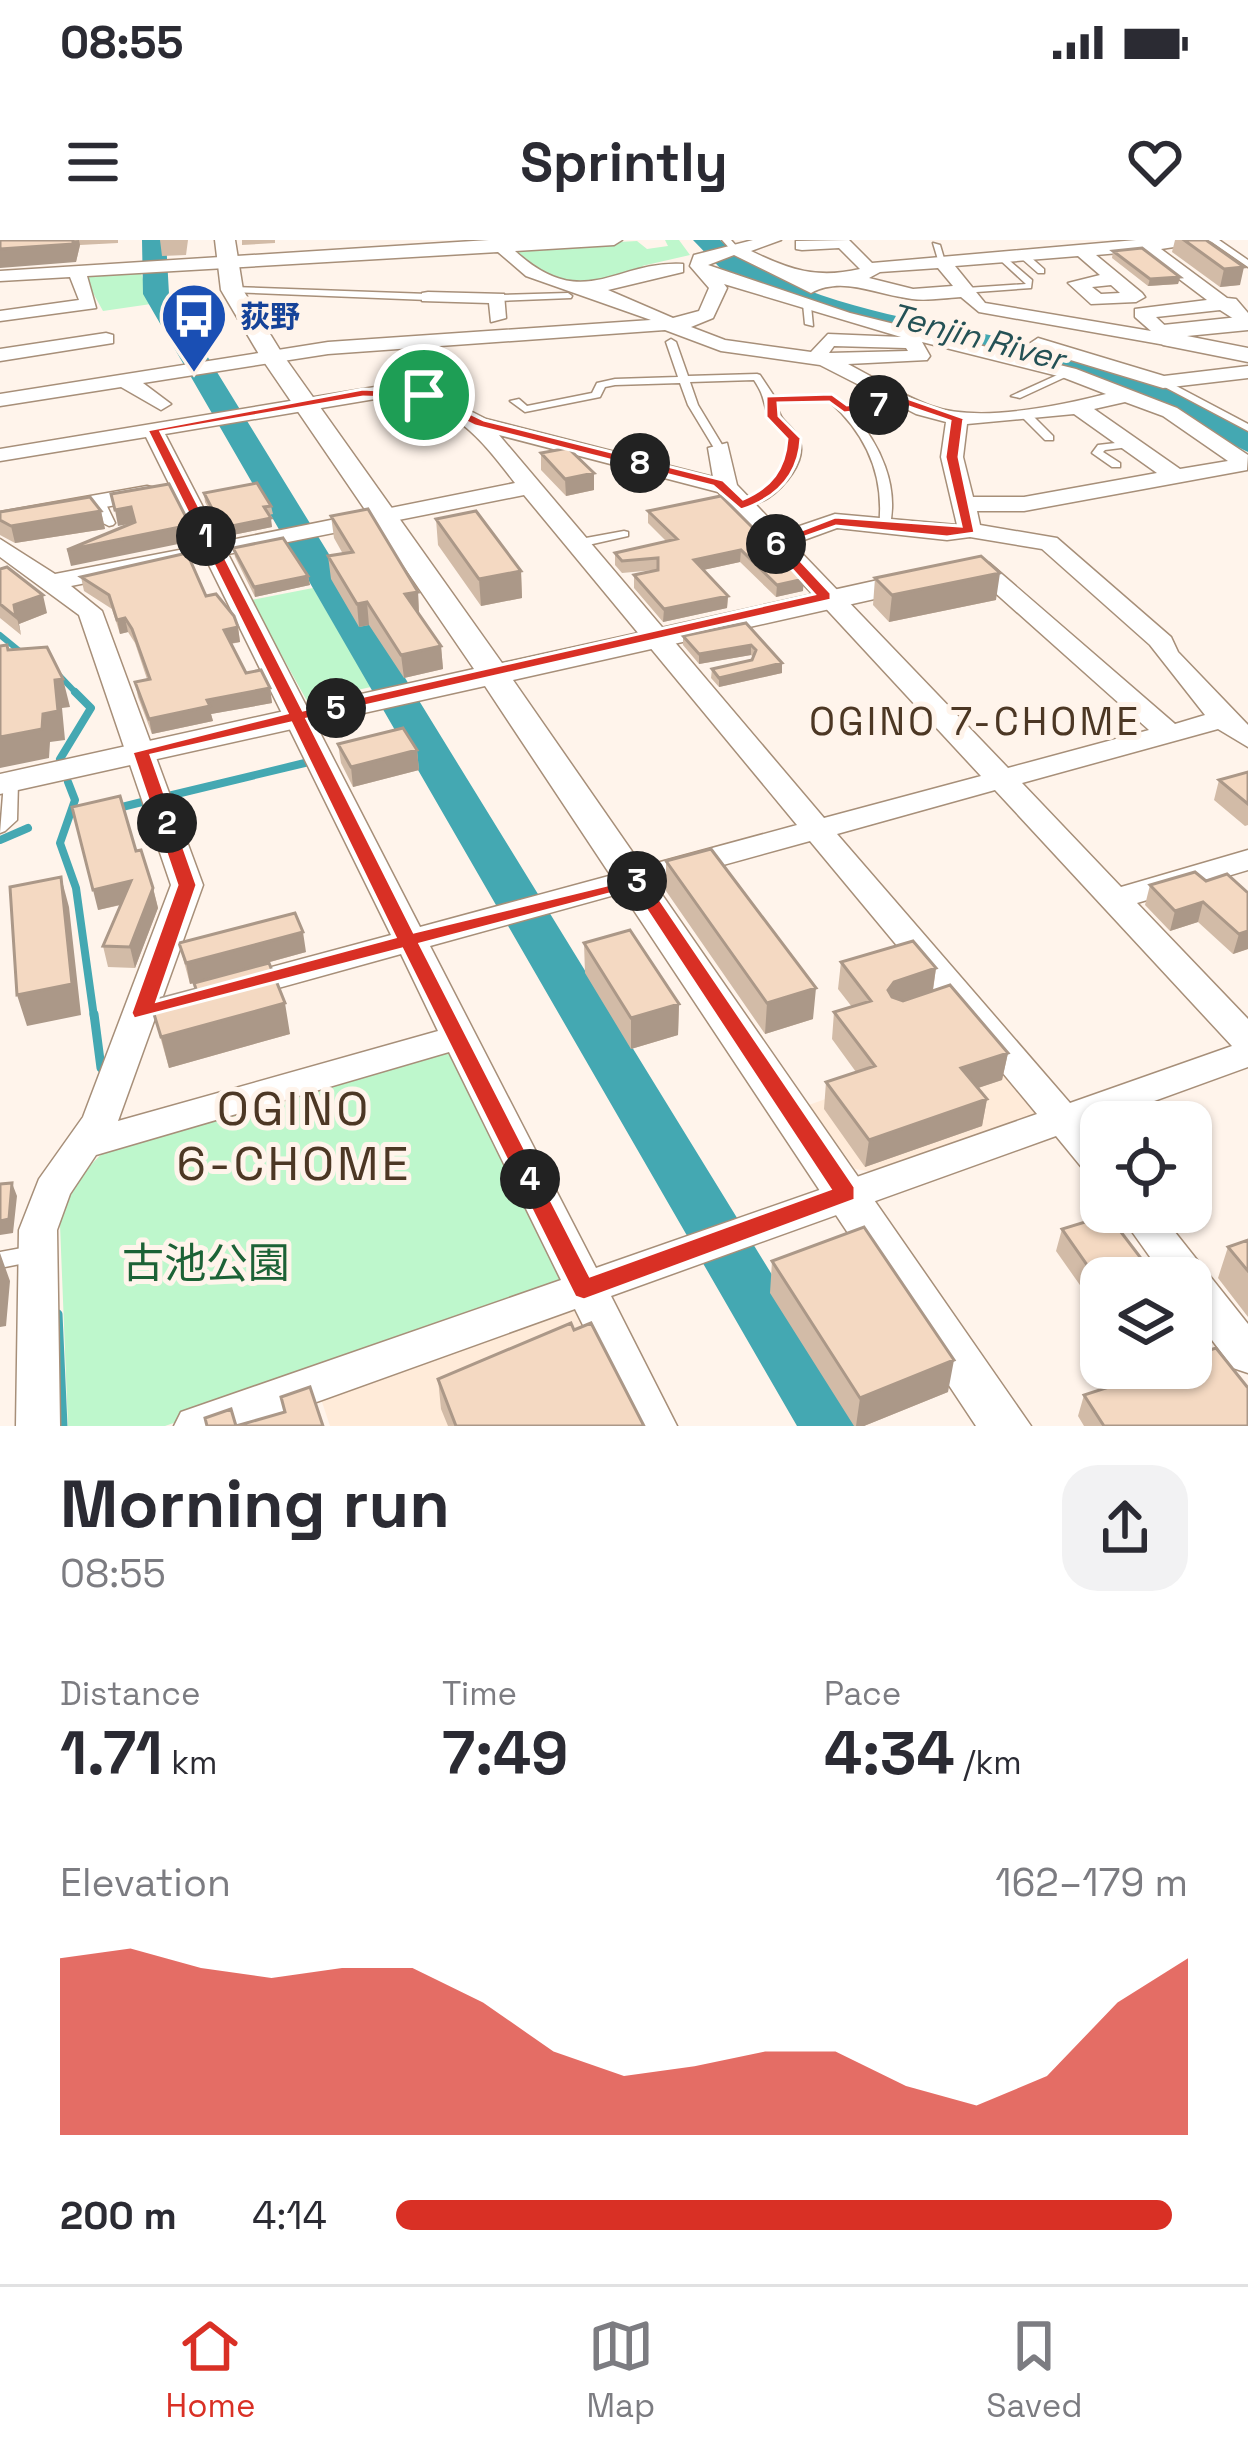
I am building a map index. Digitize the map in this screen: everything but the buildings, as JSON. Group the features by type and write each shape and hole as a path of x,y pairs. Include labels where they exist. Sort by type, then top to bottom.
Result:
{"street":[{"path":"0,276 149,267 225,251 614,240"},
{"path":"704,265 731,245 772,240"},
{"path":"772,272 825,282 940,254 1003,258 1212,240"},
{"path":"802,245 841,241 861,274 914,294 966,291"},
{"path":"499,243 508,259 575,293 652,313 671,334"},
{"path":"1142,243 1248,322"},
{"path":"731,245 772,272 848,300 1099,360 1163,382 1248,372"},
{"path":"225,251 232,290 272,356 637,880 1005,1426"},
{"path":"1077,252 1116,279"},
{"path":"940,254 979,307 1167,336 1248,355"},
{"path":"704,265 808,315 1069,374 1127,394 1170,412 1247,464 1024,504 966,504"},
{"path":"671,334 706,314 718,288 704,265"},
{"path":"575,293 677,268"},
{"path":"76,272 124,379 155,411 183,487 213,549 655,1426"},
{"path":"428,297 497,308"},
{"path":"1167,336 1141,313 1248,302"},
{"path":"0,316 89,304"},
{"path":"1167,336 1248,322"},
{"path":"0,455 47,420 124,379 272,356 671,334 821,358 907,402 957,418 1021,405 1080,409 1127,394"},
{"path":"0,355 106,339"},
{"path":"0,400 47,420 306,403 393,390 424,395 479,423 734,496"},
{"path":"1080,409 1175,476"},
{"path":"957,418 952,457 970,530"},
{"path":"479,423 575,544 620,582 653,636 697,673 950,999 1080,1139"},
{"path":"719,448 734,496 775,543 1248,1041"},
{"path":"0,519 55,500 104,512 183,487"},
{"path":"49,583 529,487"},
{"path":"775,543 835,521 970,530 1049,542 1162,642 1166,655 1222,719 1248,739"},
{"path":"0,546 90,611 158,799 186,896 88,1144 44,1204 38,1252 38,1426"},
{"path":"5,783 825,597 981,568 1170,734"},
{"path":"142,1013 1222,719"},
{"path":"1112,900 1248,860"},
{"path":"88,1144 459,1036"},
{"path":"196,1426 1248,1054"},
{"path":"1153,1233 1172,1257"},
{"path":"1212,1308 1248,1354"}],"lane":[{"path":"1057,240 1077,252"},
{"path":"1212,240 1248,264"},
{"path":"1024,256 1041,271"},
{"path":"966,291 1029,284 1003,258"},
{"path":"232,290 428,297"},
{"path":"497,308 575,293"},
{"path":"671,334 683,378 719,448"},
{"path":"1048,438 1021,405 1069,374"},
{"path":"515,401 525,409 596,394 601,385 757,377 771,399 772,417 794,438 793,465 765,495 734,496"},
{"path":"1163,382 1248,428"},
{"path":"771,399 832,398 844,409 868,436 884,474 885,527"},
{"path":"844,409 907,402"},
{"path":"1116,465 1097,453 1102,447 1133,444"},
{"path":"575,544 624,534"},
{"path":"0,828 10,820 5,783"},
{"path":"0,1260 38,1252"}],"shaded area":[{"path":"989,1039 1043,1103 1037,1115 873,1172 855,1169 809,1105"},
{"path":"564,1305 582,1311 639,1426 330,1426 319,1393"}],"green space":[{"path":"665,240 679,240 690,255 642,266 653,273 574,285 512,259 511,248 637,241 647,249 668,246"},
{"path":"140,270 151,304 103,311 83,275"},
{"path":"313,588 371,687 307,701 251,600"},
{"name":"古池公園","path":"450,1045 565,1272 558,1289 165,1426 68,1426 60,1225 73,1190 112,1144"}],"waterway":[{"path":"154,240 156,294 832,1426"},
{"name":"Tenjin River","path":"705,240 730,263 771,284 879,318 1105,372 1189,407 1248,442"},
{"path":"0,635 22,653"},
{"path":"56,672 78,695"},
{"path":"75,692 78,695"},
{"path":"60,759 91,708 78,695"},
{"path":"403,739 420,735"},
{"path":"164,797 313,761"},
{"path":"68,782 75,800 60,843 76,888 94,1017"},
{"path":"118,808 150,800"},
{"path":"0,840 28,828"},
{"path":"94,1014 101,1068"},
{"path":"58,1314 63,1426"}],"place":[{"name":"荻野","path":"194,375"}],"district":[{"name":"OGINO 7-CHOME","path":"975,721"},
{"name":"OGINO 6-CHOME","path":"294,1136"}],"route":[{"path":"424,395 393,390 363,393 153,430 297,716 141,752 187,885 142,1013 408,941 637,880 846,1193 584,1289 459,1036 408,941 297,716 825,597 775,543 835,521 947,533 970,530 952,457 957,418 907,402 844,409 832,398 771,399 772,417 794,438 793,465 781,472 765,495 741,506 718,483 479,423 424,395"}]}
